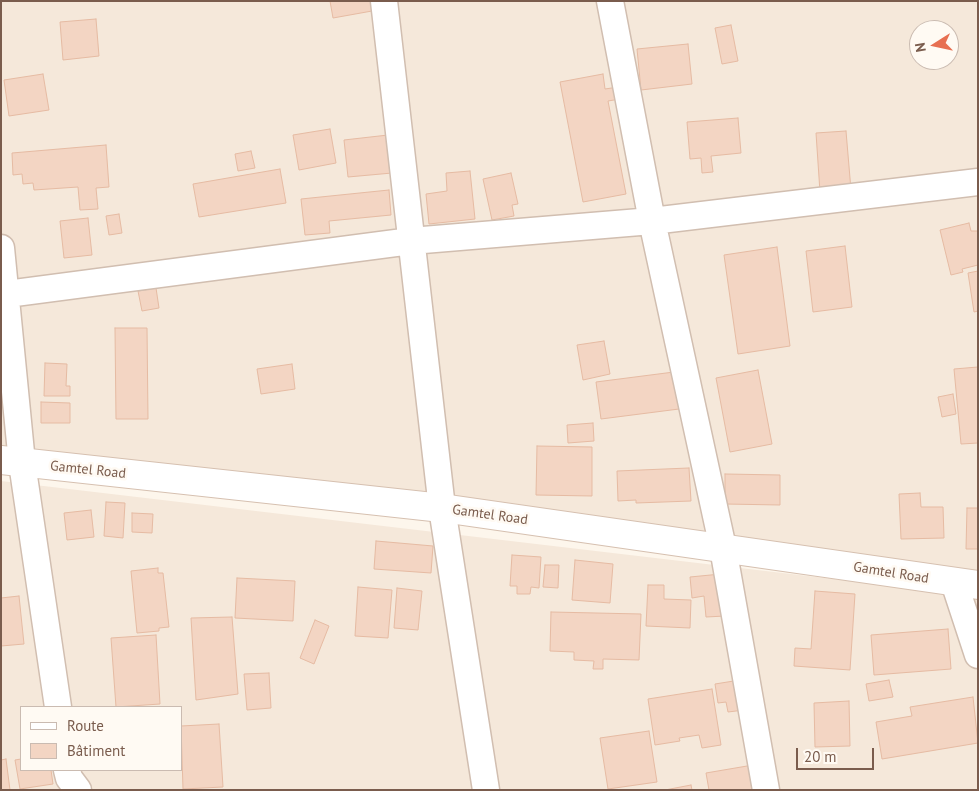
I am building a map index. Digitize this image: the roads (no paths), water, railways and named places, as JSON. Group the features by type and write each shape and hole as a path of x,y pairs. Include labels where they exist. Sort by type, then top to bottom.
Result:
{"street":[{"path":"384,1 442,508 486,790"},
{"path":"610,1 652,221 723,548 766,790"},
{"path":"8,294 411,241 652,221 978,182"},
{"path":"1,248 8,294 12,462 58,706"},
{"name":"Gamtel Road","path":"12,462 442,508 966,584"},
{"path":"966,584 978,655"},
{"path":"68,771 69,778 78,790"}]}
